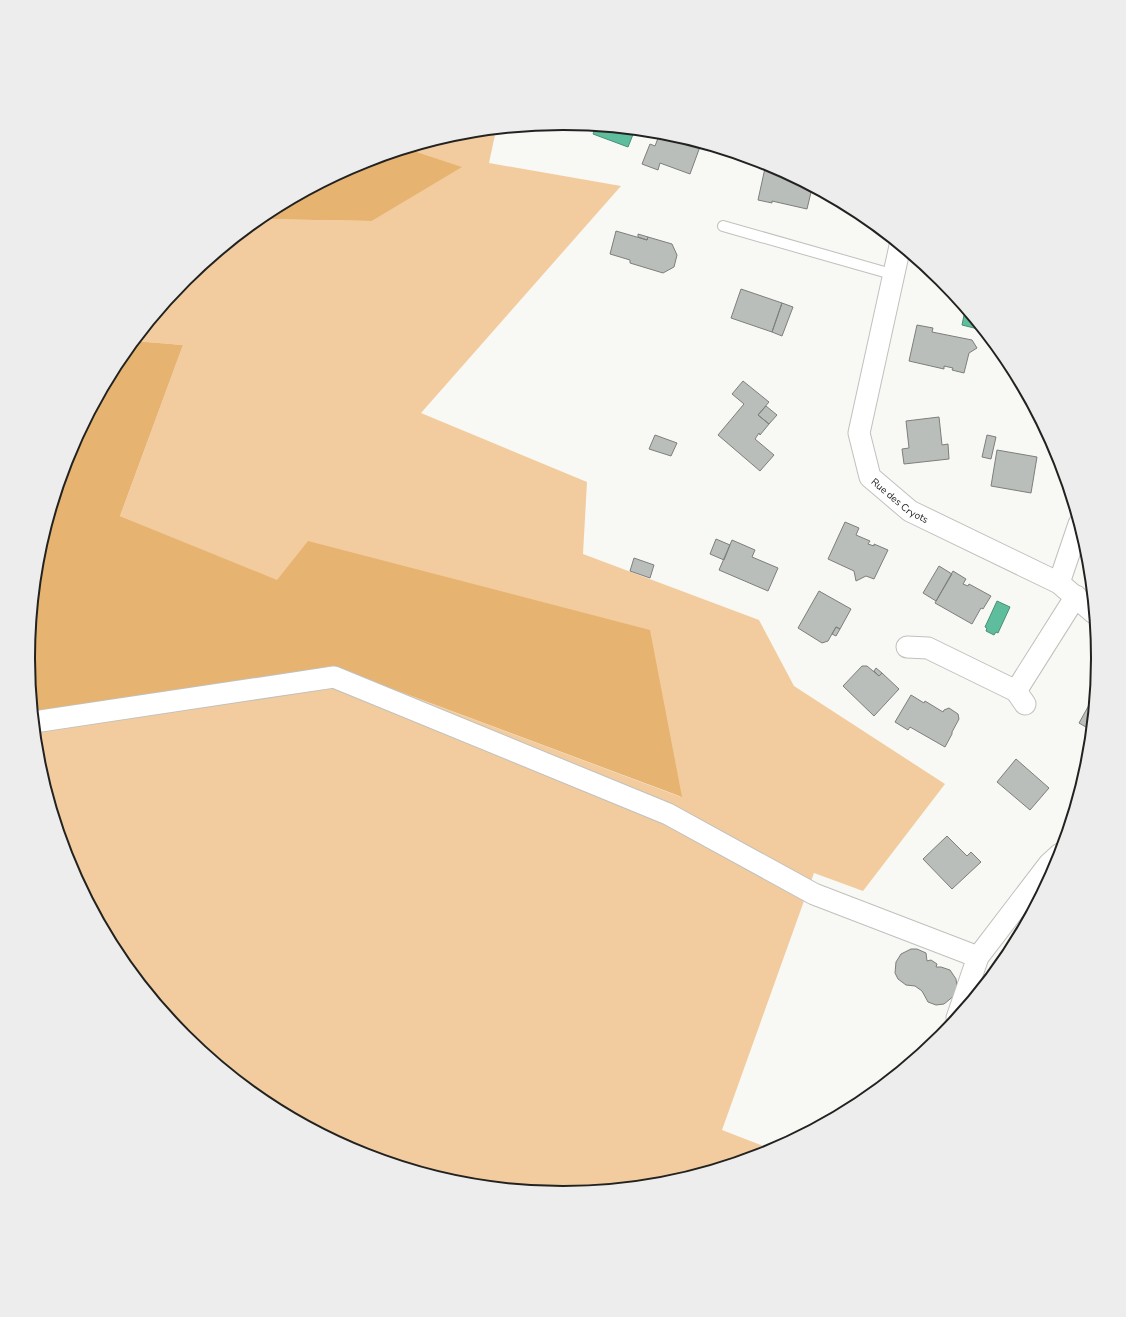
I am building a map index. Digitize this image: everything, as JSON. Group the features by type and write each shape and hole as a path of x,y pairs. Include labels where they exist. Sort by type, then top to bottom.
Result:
{"street":[{"name":"Rue des Cryots","path":"899,252 859,433 870,477 910,511 1059,582 1088,607"},
{"path":"1059,582 1076,533"},
{"path":"907,647 928,648 1020,698 1076,596"},
{"path":"39,721 334,677 668,814 814,894 978,957"},
{"path":"961,1005 978,957 1050,863"}],"lane":[{"path":"723,226 895,275"}],"shaded area":[{"path":"594,132 633,135 628,147 593,134"},
{"path":"495,135 489,163 621,186 421,413 587,482 583,554 759,620 794,686 945,784 863,891 814,873 722,1130 764,1146 700,1169 632,1182 598,1185 528,1185 494,1182 426,1169 361,1146 329,1132 270,1098 215,1055 190,1032 166,1007 124,952 89,892 75,861 53,795 45,762 39,719 331,666 681,797 277,581 120,516 183,345 141,342 166,310 190,285 215,262 270,219 372,221 461,167 415,152 426,148"},
{"path":"416,152 462,167 372,221 270,219 329,185 361,171"},
{"path":"964,315 975,328 962,325"},
{"path":"141,342 183,345 120,516 277,580 308,541 650,630 682,797 331,666 39,719 36,693 36,624 45,555 53,522 75,456 89,425 106,394"},
{"path":"997,601 1010,607 998,633 996,632 994,635 986,631 987,628 985,627"}],"building":[{"path":"658,140 700,148 690,174 660,163 658,170 642,164 650,144 655,146"},
{"path":"764,171 811,192 807,209 772,201 772,203 758,200"},
{"path":"616,231 647,240 648,237 672,244 677,255 674,267 663,273 630,263 630,260 610,254"},
{"path":"638,234 648,237 647,240 638,237"},
{"path":"741,289 782,303 772,332 731,318"},
{"path":"782,303 793,307 782,336 772,332"},
{"path":"917,325 933,328 932,332 972,340 977,348 969,353 964,373 944,366 944,369 909,361"},
{"path":"743,381 769,402 758,415 769,424 755,439 774,455 760,471 718,435 744,404 732,394"},
{"path":"766,406 777,415 769,424 758,415"},
{"path":"939,417 942,445 948,444 949,459 904,464 902,449 909,448 906,421"},
{"path":"655,435 677,443 671,456 649,449"},
{"path":"987,435 996,437 991,459 982,457"},
{"path":"997,450 1037,457 1031,493 991,486"},
{"path":"845,522 859,528 856,535 870,541 868,544 874,546 874,544 888,550 874,579 866,576 856,581 854,571 828,559"},
{"path":"716,539 730,545 724,560 710,554"},
{"path":"732,540 755,550 752,557 778,568 768,591 719,570"},
{"path":"634,558 654,565 650,578 630,571"},
{"path":"939,566 952,574 936,601 923,593"},
{"path":"953,571 966,579 963,584 968,586 969,584 991,596 983,609 981,608 972,624 935,603"},
{"path":"819,591 851,609 840,629 836,627 828,641 822,643 798,628"},
{"path":"836,627 840,629 836,636 832,634"},
{"path":"862,666 867,666 879,676 882,673 899,689 874,716 843,686"},
{"path":"876,668 882,673 879,676 874,671"},
{"path":"911,695 924,703 925,701 943,712 949,708 958,714 959,719 945,747 910,727 908,730 895,722"},
{"path":"1088,706 1086,727 1079,723"},
{"path":"1016,759 1049,788 1030,810 997,782"},
{"path":"947,836 967,856 971,852 981,862 952,889 923,859"},
{"path":"911,949 917,949 926,953 927,961 931,960 937,964 936,967 950,970 956,979 957,987 955,995 944,1004 936,1005 928,1002 922,991 915,986 906,985 898,979 895,973 896,962 901,954"}]}
